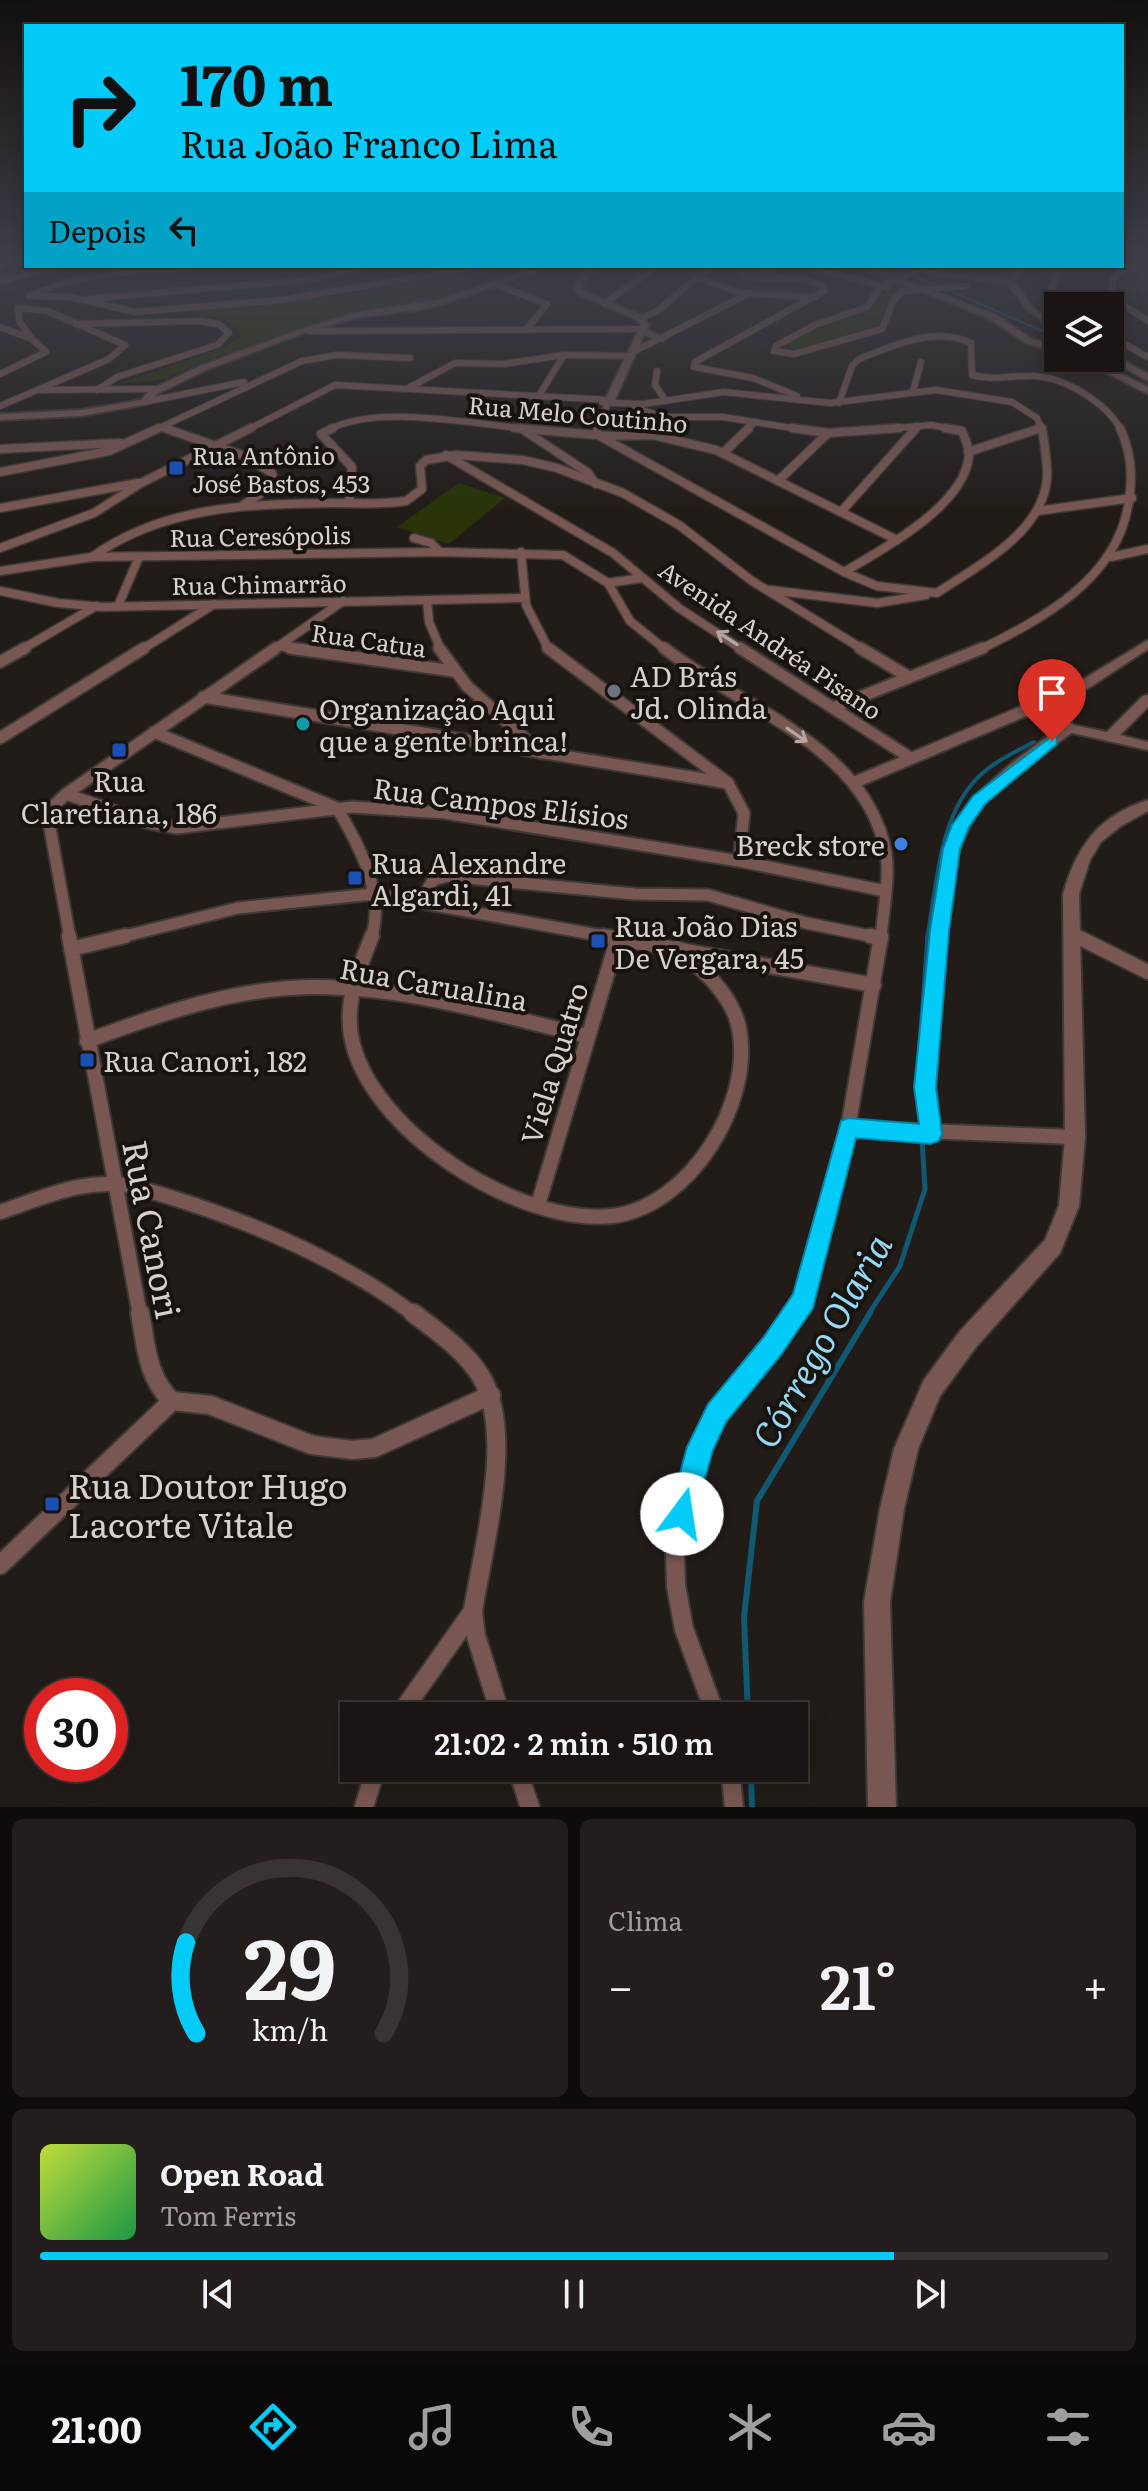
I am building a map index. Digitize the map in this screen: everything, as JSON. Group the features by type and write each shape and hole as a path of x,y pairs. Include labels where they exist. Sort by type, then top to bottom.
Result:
{"street":[{"path":"0,374 46,352 38,344"},
{"path":"0,406 109,359 124,348 123,344"},
{"path":"97,390 117,377 218,344"},
{"path":"144,402 147,394 156,389 212,364 270,344"},
{"path":"637,344 596,434 844,572 877,586 937,593"},
{"path":"410,387 455,363 504,364 564,355 633,354 651,344"},
{"path":"731,344 694,365 702,371 753,378 807,402"},
{"path":"779,344 774,351 794,354 828,344"},
{"path":"839,403 852,366 859,359 907,344"},
{"path":"835,707 1011,636 1034,623 1091,580 1111,557 1132,498 1129,456 1110,413 1043,377 990,380 972,375 969,370 971,344"},
{"path":"1125,344 1148,357"},
{"path":"538,397 564,355"},
{"path":"0,417 81,413 144,402 259,379 328,356 410,358"},
{"path":"913,391 921,362"},
{"path":"1124,364 1148,378"},
{"path":"657,371 655,385 666,401"},
{"path":"1110,372 1148,391"},
{"path":"0,472 89,457 128,443 259,379"},
{"path":"0,548 41,535 104,505 329,386 349,383 632,405 724,392 839,403 913,391 947,391 1017,403 1037,418 1042,427 1048,472 1037,511 1002,549 937,593 877,603 767,590"},
{"path":"37,390 156,389"},
{"path":"632,405 663,417 716,416 828,433 938,425 962,431 968,452 965,473 955,488 923,521 844,572"},
{"name":"Rua Melo Coutinho","path":"349,503 352,467 321,436 336,424 360,417 385,416 596,434 653,435 723,453 897,540"},
{"path":"723,453 755,422"},
{"path":"841,512 917,426"},
{"path":"163,427 249,459 274,476 271,488 241,506"},
{"path":"519,427 587,472 596,484"},
{"path":"968,452 1042,427"},
{"path":"778,481 828,433"},
{"path":"0,449 128,443"},
{"path":"92,557 138,530 204,511 241,506 390,503 411,499 424,486 422,462 446,455 477,452 517,457 596,484 678,524 767,590 909,677"},
{"name":"Avenida Andréa Pisano","path":"446,455 613,553 679,608 909,757"},
{"path":"0,508 141,483"},
{"path":"104,505 116,495 115,488"},
{"path":"1037,511 1132,498"},
{"path":"414,538 431,543 440,552"},
{"path":"1111,557 1148,549"},
{"path":"521,552 521,598 537,635 551,652 728,783 744,813 739,861"},
{"name":"Rua Ceresópolis","path":"0,571 92,557 521,552 569,556 608,583"},
{"path":"118,606 139,557"},
{"path":"642,578 608,583 637,627 673,655 819,750 853,783 880,832 886,854 881,938 848,1128 804,1299 772,1347 717,1413 700,1447 682,1514 675,1554 676,1586 684,1629 711,1702"},
{"name":"Rua Chimarrão","path":"0,591 58,603 96,606 521,598"},
{"path":"427,600 435,634 453,671 541,753"},
{"path":"66,794 343,601"},
{"path":"0,738 214,604"},
{"path":"2,660 96,606"},
{"path":"853,783 1082,686 1148,644"},
{"name":"Rua Catua","path":"278,646 453,671"},
{"path":"203,697 728,783"},
{"path":"1109,738 1148,699"},
{"path":"1024,711 1069,728 1148,746"},
{"path":"928,1134 925,1087 939,931 952,849 961,825 979,800 1069,728"},
{"path":"154,732 337,808 373,894 377,912 352,989 350,1038 360,1068 397,1120 464,1169 538,1205 582,1215 615,1216 643,1208 669,1192 691,1170 727,1117 738,1085 740,1030 732,1007 714,982 677,948"},
{"path":"1109,738 1148,752"},
{"name":"Rua Campos Elísios","path":"66,794 149,823 177,828 337,808 445,813 739,861 885,891"},
{"name":"Rua Canori","path":"66,794 47,812 48,829 152,1374 157,1387 172,1401"},
{"path":"882,1807 877,1602 892,1509 906,1449 918,1415 949,1363 1059,1237 1073,1186 1075,1137 1071,894 1081,856 1099,834 1148,805"},
{"path":"421,901 433,880 447,876 634,894 690,893 881,938"},
{"path":"71,949 238,908 373,894 874,985"},
{"path":"1074,935 1148,972"},
{"name":"Viela Quatro","path":"538,1205 618,937"},
{"name":"Rua Carualina","path":"87,1041 164,1014 241,995 312,987 352,989 454,1006 587,1036"},
{"path":"848,1128 928,1134 1075,1137"},
{"path":"0,1212 69,1190 114,1183 199,1207 263,1233 361,1281 468,1360 491,1395 498,1414 499,1442 473,1611 476,1636 497,1702"},
{"path":"0,1565 172,1401 218,1408 300,1442 333,1451 355,1452 374,1448 491,1395"},
{"path":"409,1702 473,1611"},
{"path":"364,1807 372,1782"},
{"path":"522,1782 530,1807"},
{"path":"731,1782 734,1807"}],"green space":[{"path":"229,344 254,344 162,380 117,384"},
{"path":"789,344 820,344 794,353 781,349"},
{"path":"459,483 505,498 449,544 397,527"}],"waterway":[{"name":"Córrego Olaria","path":"927,938 940,857 961,800 985,771 1034,742"},
{"name":"Córrego Olaria","path":"868,1315 900,1266 925,1189 918,1073 928,936"},
{"name":"Córrego Olaria","path":"747,1702 744,1617 757,1501 870,1313"},
{"name":"Córrego Olaria","path":"751,1782 752,1807"}],"place":[{"name":"Rua Antônio José Bastos, 453","path":"176,468"},
{"name":"AD Brás Jd. Olinda","path":"614,691"},
{"name":"Organização Aqui que a gente brinca!","path":"303,724"},
{"name":"Rua Claretiana, 186","path":"119,750"},
{"name":"Breck store","path":"901,844"},
{"name":"Rua Alexandre Algardi, 41","path":"355,878"},
{"name":"Rua João Dias De Vergara, 45","path":"598,941"},
{"name":"Rua Canori, 182","path":"87,1060"},
{"name":"Rua Doutor Hugo Lacorte Vitale","path":"52,1504"}],"route":[{"path":"682,1514 700,1447 717,1413 772,1347 804,1299 848,1128 931,1134 925,1087 939,931 952,849 961,825 979,800 1052,741"}]}
